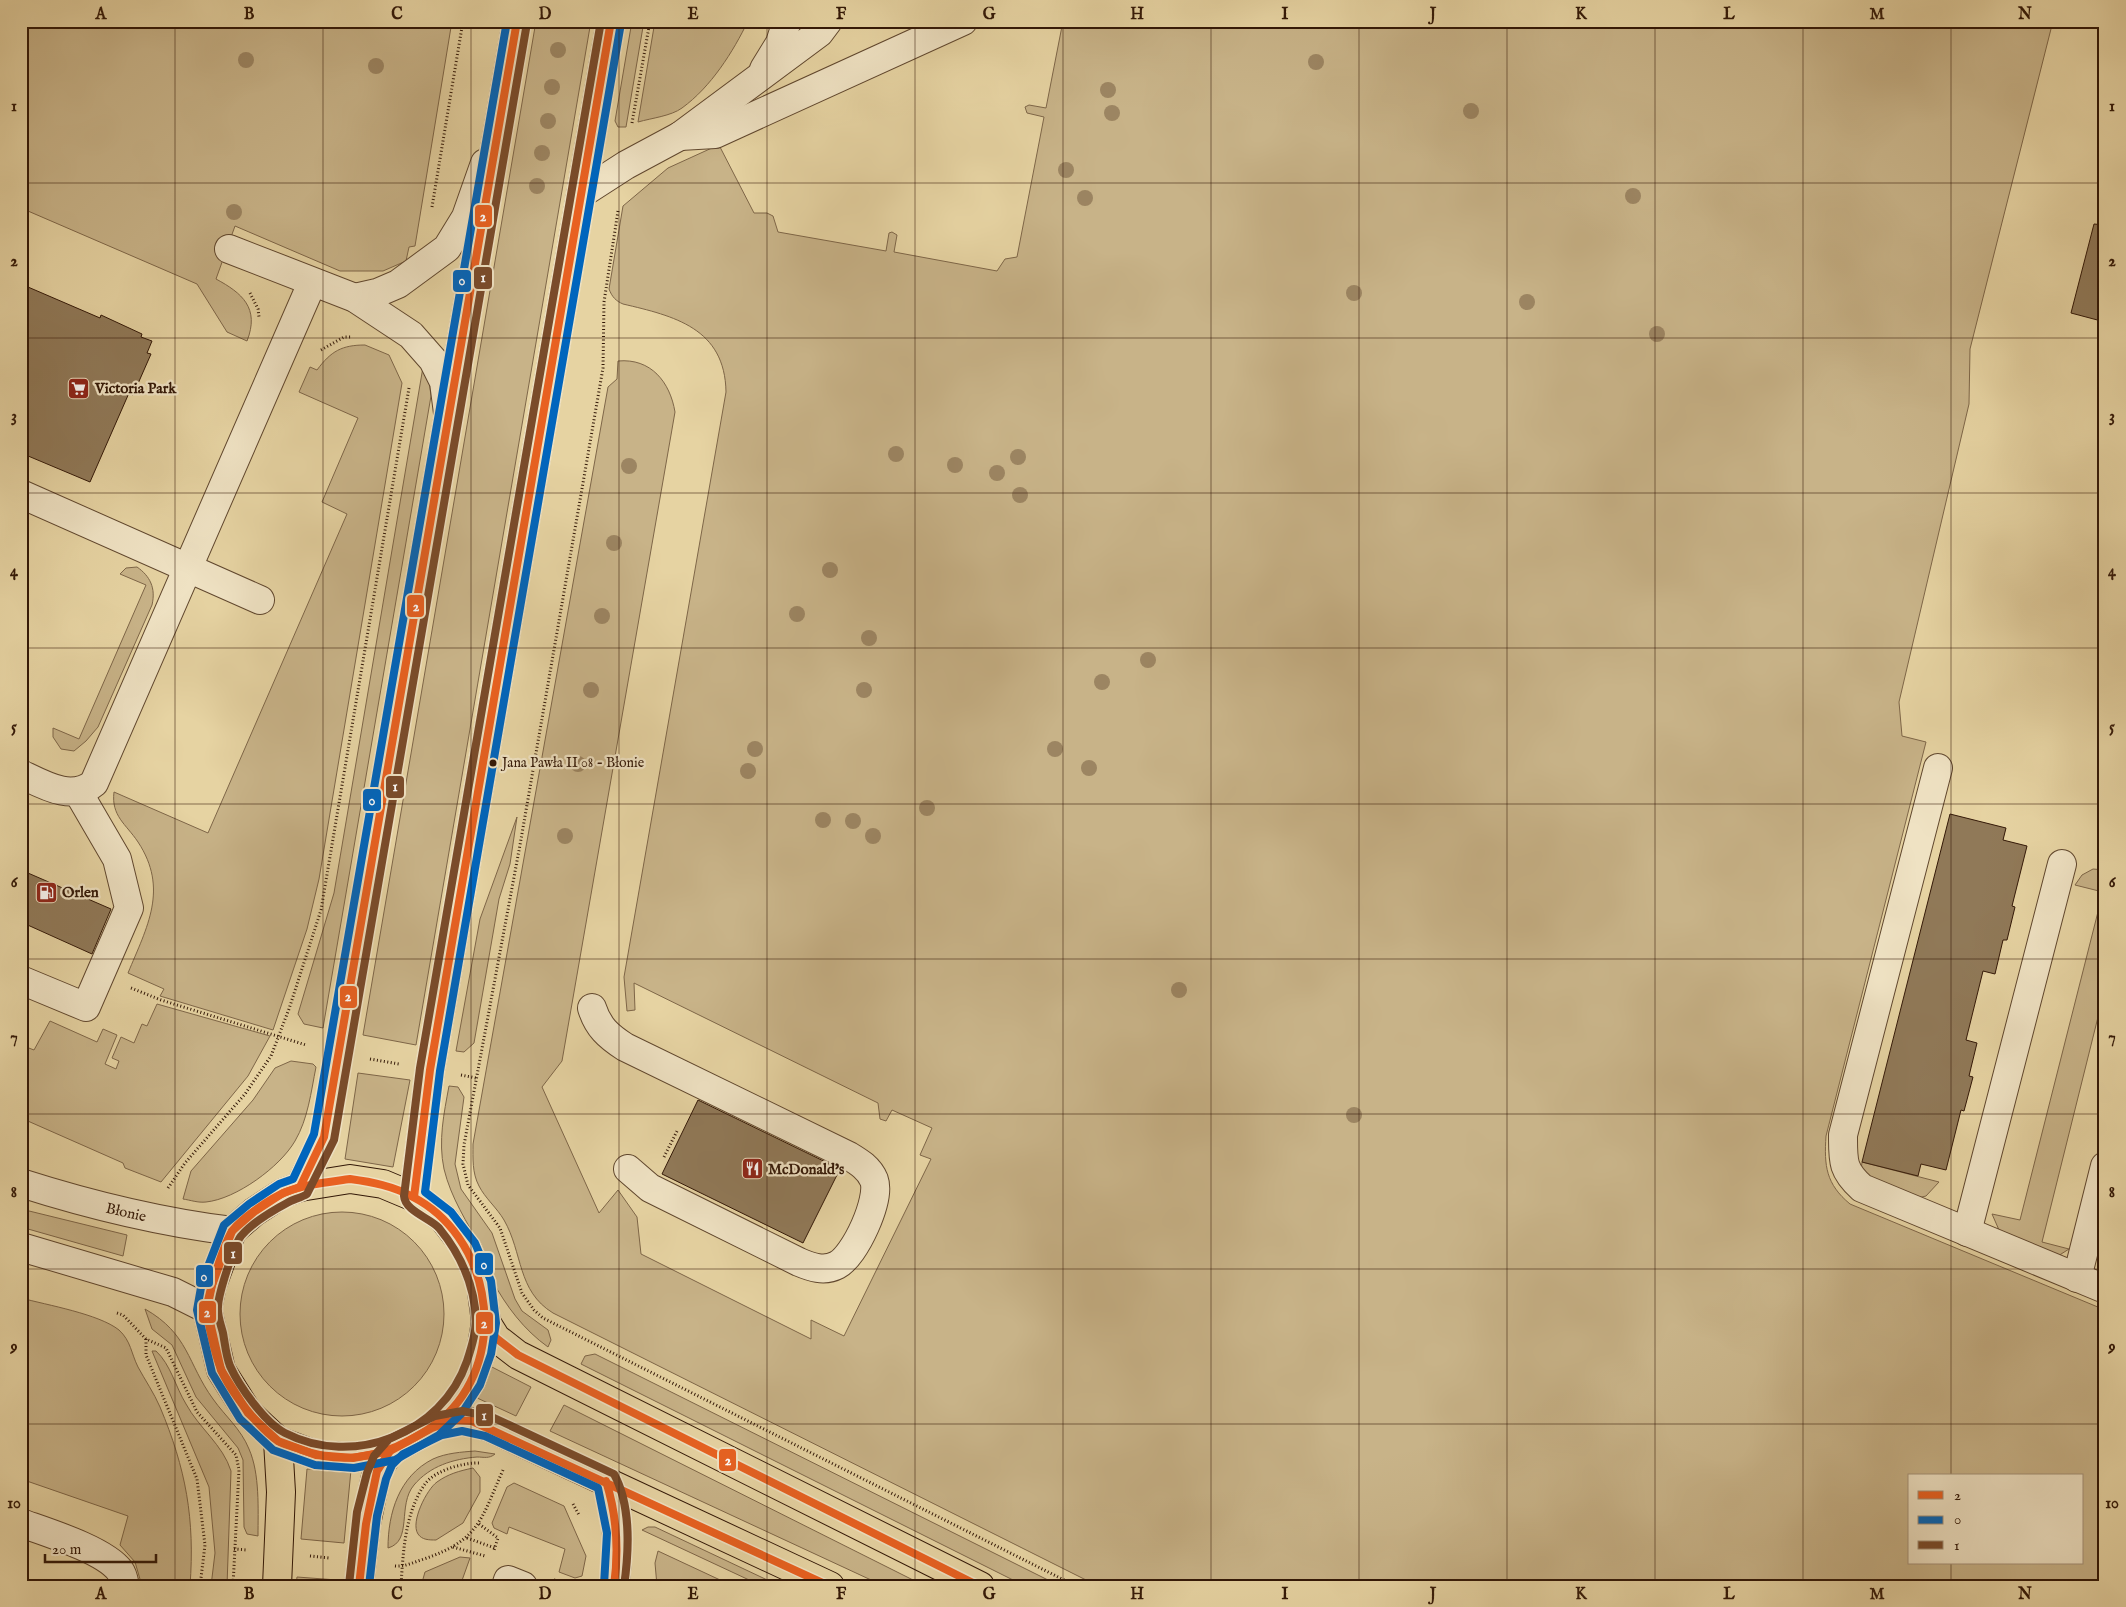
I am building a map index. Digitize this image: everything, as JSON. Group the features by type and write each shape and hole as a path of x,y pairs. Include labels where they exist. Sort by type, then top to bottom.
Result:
{"main road":[{"path":"300,1187 324,1137 517,21"},
{"path":"414,1197 434,1050 611,21"},
{"path":"432,1428 454,1407 471,1381 481,1352 486,1322 481,1284 467,1249 444,1219 414,1197 383,1184 350,1179 300,1187 283,1193 254,1212 232,1231 212,1285 208,1309 221,1370 248,1413 278,1441 316,1455 353,1458 390,1451 432,1428 454,1420 472,1421 830,1586"},
{"path":"486,1322 496,1338 518,1355 980,1586"},
{"path":"277,1586 281,1492 278,1441"},
{"path":"360,1573 366,1524 377,1471 390,1451"}],"street":[{"path":"756,80 771,60 787,21"},
{"path":"680,136 715,134 963,21"},
{"path":"581,194 626,165 680,136 790,54 824,24"},
{"path":"355,298 377,293 398,284 447,248 466,217 503,109"},
{"path":"228,249 355,298 410,335 433,360 444,382 448,413"},
{"path":"21,774 53,789 78,792 88,788 98,775 312,283"},
{"path":"21,494 260,600"},
{"path":"1938,768 1844,1135 1843,1162 1849,1177 1862,1188 2105,1289"},
{"path":"21,980 86,1007 129,908 117,859 78,792"},
{"path":"1967,1232 2062,864"},
{"path":"592,1008 598,1024 604,1032 625,1047 849,1156 870,1172 875,1182 876,1191 869,1215 853,1250 836,1266 820,1268 799,1262 650,1188 628,1169"},
{"path":"2077,1278 2105,1166"},
{"name":"Błonie","path":"21,1183 74,1199 158,1220 232,1231"},
{"path":"21,1247 173,1292 208,1309"},
{"path":"602,1584 617,1523 614,1503 606,1482"},
{"path":"21,1523 75,1543 105,1558 120,1571 125,1586"},
{"path":"506,1586 508,1580 523,1586"}],"path":[{"path":"431,211 463,21"},
{"path":"632,124 650,21"},
{"path":"618,213 604,302 603,368 522,835 464,1146 465,1176 468,1185 500,1228 522,1293 534,1310 569,1332 1076,1586"},
{"path":"248,289 258,309 259,318"},
{"path":"317,354 324,347 344,337 357,336"},
{"path":"165,1191 185,1163 261,1073 280,1036 321,910 409,386"},
{"path":"100,975 160,1000 280,1036 312,1048"},
{"path":"368,1058 404,1065"},
{"path":"123,1315 146,1339 166,1348 197,1412 236,1455 239,1470 233,1586"},
{"path":"146,1339 146,1354 197,1479 205,1545 200,1586"},
{"path":"401,1586 402,1567 415,1501 426,1482 447,1469 480,1462 487,1465"},
{"path":"234,1549 278,1554 360,1573 402,1567 439,1554 467,1538 479,1524 502,1472 495,1468"},
{"path":"573,1504 582,1519"},
{"path":"479,1524 498,1538 493,1553"},
{"path":"452,1547 491,1558"},
{"path":"551,1579 576,1585 602,1584"}],"shaded area":[{"path":"21,21 452,21 415,246 409,247 406,261 383,271 340,271 235,226 216,279 241,296 250,311 251,319 247,341 227,332 197,284 21,208"},
{"path":"536,21 591,21 416,1045 363,1035"},
{"path":"632,21 644,21 626,127 618,127 615,121"},
{"path":"655,21 748,21 720,68 693,100 672,113 638,122"},
{"path":"1063,21 2053,21 1970,349 1969,404 1899,702 1902,736 1926,742 1826,1136 1826,1165 1831,1182 1850,1204 2105,1310 2105,1586 1098,1586 553,1313 541,1304 533,1294 522,1271 515,1245 504,1220 484,1195 475,1176 473,1144 608,387 617,379 618,361 640,363 657,374 669,391 675,412 562,1061 542,1087 599,1213 618,1190 637,1217 641,1254 811,1339 811,1320 844,1336 931,1159 920,1155 932,1128 892,1110 886,1121 880,1119 878,1103 634,983 635,1010 627,1011 624,977 726,392 723,370 717,353 706,339 693,328 678,320 623,304 611,294 609,289 623,206 668,168 714,147 720,147 754,213 767,213 773,216 778,232 886,251 889,233 892,232 897,235 894,252 997,271 1005,259 1017,257 1044,117 1027,113 1025,107 1029,105 1046,108"},
{"path":"365,345 389,355 402,383 319,879 307,929 273,1030 160,996 164,989 128,973 148,924 152,908 152,876 147,859 138,842 117,814 114,792 208,833 347,514 322,502 358,418 299,392 310,367 317,370 327,358 343,348"},
{"path":"423,367 429,380 431,396 323,1028 304,1024 298,1014 334,893"},
{"path":"137,567 149,578 151,583 153,593 152,605 98,727 74,751 61,749 53,737 53,728 79,739 146,585 120,574 126,568"},
{"path":"517,817 510,864 499,899 474,1043 464,1052 456,1051 480,919"},
{"path":"2093,869 2105,870 2105,989 2042,1242 2069,1249 2058,1256 1999,1230 1992,1214 2020,1220 2103,892 2075,885 2082,875"},
{"path":"157,1004 270,1036 248,1076 161,1182 125,1168 123,1163 21,1118 21,1045 34,1050 50,1021 97,1042 103,1029 117,1035 105,1064 116,1069 119,1061 112,1058 121,1037 134,1043 142,1024 147,1026"},
{"path":"291,1061 313,1064 316,1067 303,1124 288,1151 268,1171 230,1195 206,1202 183,1199 191,1171 253,1100 275,1068"},
{"path":"358,1073 410,1080 393,1167 345,1159"},
{"path":"449,1086 458,1087 464,1097 455,1164 461,1189 492,1233 515,1299 522,1311 548,1330 551,1340 548,1347 523,1325 497,1290 490,1276 481,1248 460,1210 447,1180 442,1159 442,1127"},
{"path":"1862,1162 1939,1182 1926,1196 1918,1198 1876,1184 1861,1170"},
{"path":"21,1209 127,1235 123,1256 21,1227"},
{"path":"342,1212 362,1214 390,1224 407,1235 421,1249 436,1275 442,1294 444,1314 442,1334 432,1362 421,1379 407,1393 381,1408 362,1414 342,1416 322,1414 294,1404 277,1393 263,1379 248,1353 242,1334 240,1314 242,1294 252,1266 263,1249 277,1235 303,1220 322,1214"},
{"path":"21,1298 99,1319 119,1330 126,1338 138,1367 160,1407 182,1473 190,1516 190,1586 142,1586 135,1562 120,1545 128,1516 21,1479"},
{"path":"145,1309 171,1329 179,1339 204,1386 246,1442 253,1459 257,1480 258,1536 247,1534 244,1527 243,1460 238,1448 196,1397 172,1345 152,1329"},
{"path":"152,1351 156,1351 169,1369 191,1413 217,1445 231,1471 227,1586 211,1586 215,1553 209,1487"},
{"path":"595,1354 1060,1586 1025,1586 581,1364 585,1356"},
{"path":"488,1365 531,1387 516,1416 475,1397"},
{"path":"564,1405 925,1586 884,1586 550,1431"},
{"path":"475,1451 495,1454 489,1457 468,1458 451,1462 435,1468 420,1478 409,1493 406,1502 403,1530 400,1538 396,1544 388,1548 393,1509 404,1485 412,1475 421,1466 438,1457"},
{"path":"473,1468 480,1477 480,1492 463,1523 436,1540 428,1540 418,1534 416,1522 418,1514 424,1498 433,1486 445,1477"},
{"path":"307,1469 351,1470 344,1543 301,1539"},
{"path":"514,1483 564,1506 586,1556 582,1576 575,1578 559,1572 565,1549 509,1527 507,1534 494,1528 492,1523 507,1487"},
{"path":"648,1527 655,1527 780,1586 762,1586 642,1530"},
{"path":"658,1551 733,1586 657,1586 655,1563"},
{"path":"460,1557 470,1558 460,1586 421,1586 425,1572"},
{"path":"297,1577 337,1580 336,1586 296,1586"}],"building":[{"path":"2094,224 2105,225 2105,322 2071,313"},
{"name":"Victoria Park","path":"21,284 100,318 101,315 142,334 141,337 152,341 147,353 151,354 133,395 129,393 90,482 21,453"},
{"path":"1950,814 2006,828 2003,840 2027,846 2012,906 2015,907 2007,940 2003,940 1995,974 1983,971 1966,1040 1977,1043 1969,1076 1973,1077 1964,1111 1961,1110 1946,1170 1921,1164 1918,1176 1862,1162"},
{"name":"Orlen","path":"21,870 111,909 92,954 21,922"},
{"name":"McDonald's","path":"698,1100 840,1169 803,1243 662,1174"}],"transit line":[{"name":"0","path":"507,21 314,1134 293,1179 279,1184 249,1204 224,1225 202,1282 197,1310 212,1373 240,1419 273,1450 315,1465 354,1468 395,1460 439,1435 462,1413 480,1385 491,1354 496,1323 491,1281 475,1243 451,1212 425,1192 440,1071 621,23"},
{"name":"2","path":"300,1187 324,1137 517,21"},
{"name":"1","path":"527,23 334,1140 307,1194 269,1214 251,1226 241,1236 223,1282 218,1307 230,1366 240,1384 261,1413 285,1433 311,1443 339,1447 366,1445 392,1438 416,1425 438,1408 455,1386 467,1361 474,1336 476,1321 473,1295 460,1260 439,1228 413,1210 405,1201 404,1196 420,1068 601,21"},
{"name":"2","path":"414,1197 430,1070 611,21"},
{"name":"2","path":"350,1179 398,1190 413,1197 438,1214 458,1237 473,1264 482,1293 484,1323 481,1353 470,1382 453,1408 438,1423 414,1438 383,1452 342,1458 315,1454 286,1445 270,1435 262,1427 238,1398 225,1378 212,1339 207,1309 221,1256 233,1230 243,1220 265,1203 286,1192 310,1185 350,1179"},
{"name":"2","path":"300,1187 283,1193 254,1212 232,1231 212,1285 207,1309 221,1370 248,1413 278,1441 316,1455 353,1458 390,1451 432,1428 454,1420 472,1421 829,1586"},
{"name":"2","path":"486,1322 496,1338 518,1355 979,1586"},
{"name":"1","path":"349,1585 357,1512 367,1473 374,1456 389,1439 435,1416 462,1411 492,1417 614,1474 620,1486 626,1514 628,1544 624,1586"},
{"name":"0","path":"369,1586 377,1516 386,1479 392,1465 403,1454 442,1435 462,1431 485,1436 598,1488 607,1533 604,1585"},
{"name":"2","path":"359,1586 366,1524 377,1471 390,1451"},
{"name":"2","path":"606,1481 613,1507 616,1533 614,1586"}],"place":[{"name":"Victoria Park","path":"79,388"},
{"name":"Jana Pawła II 08 - Błonie","path":"493,763"},
{"name":"Orlen","path":"46,892"},
{"name":"McDonald's","path":"752,1169"}]}
